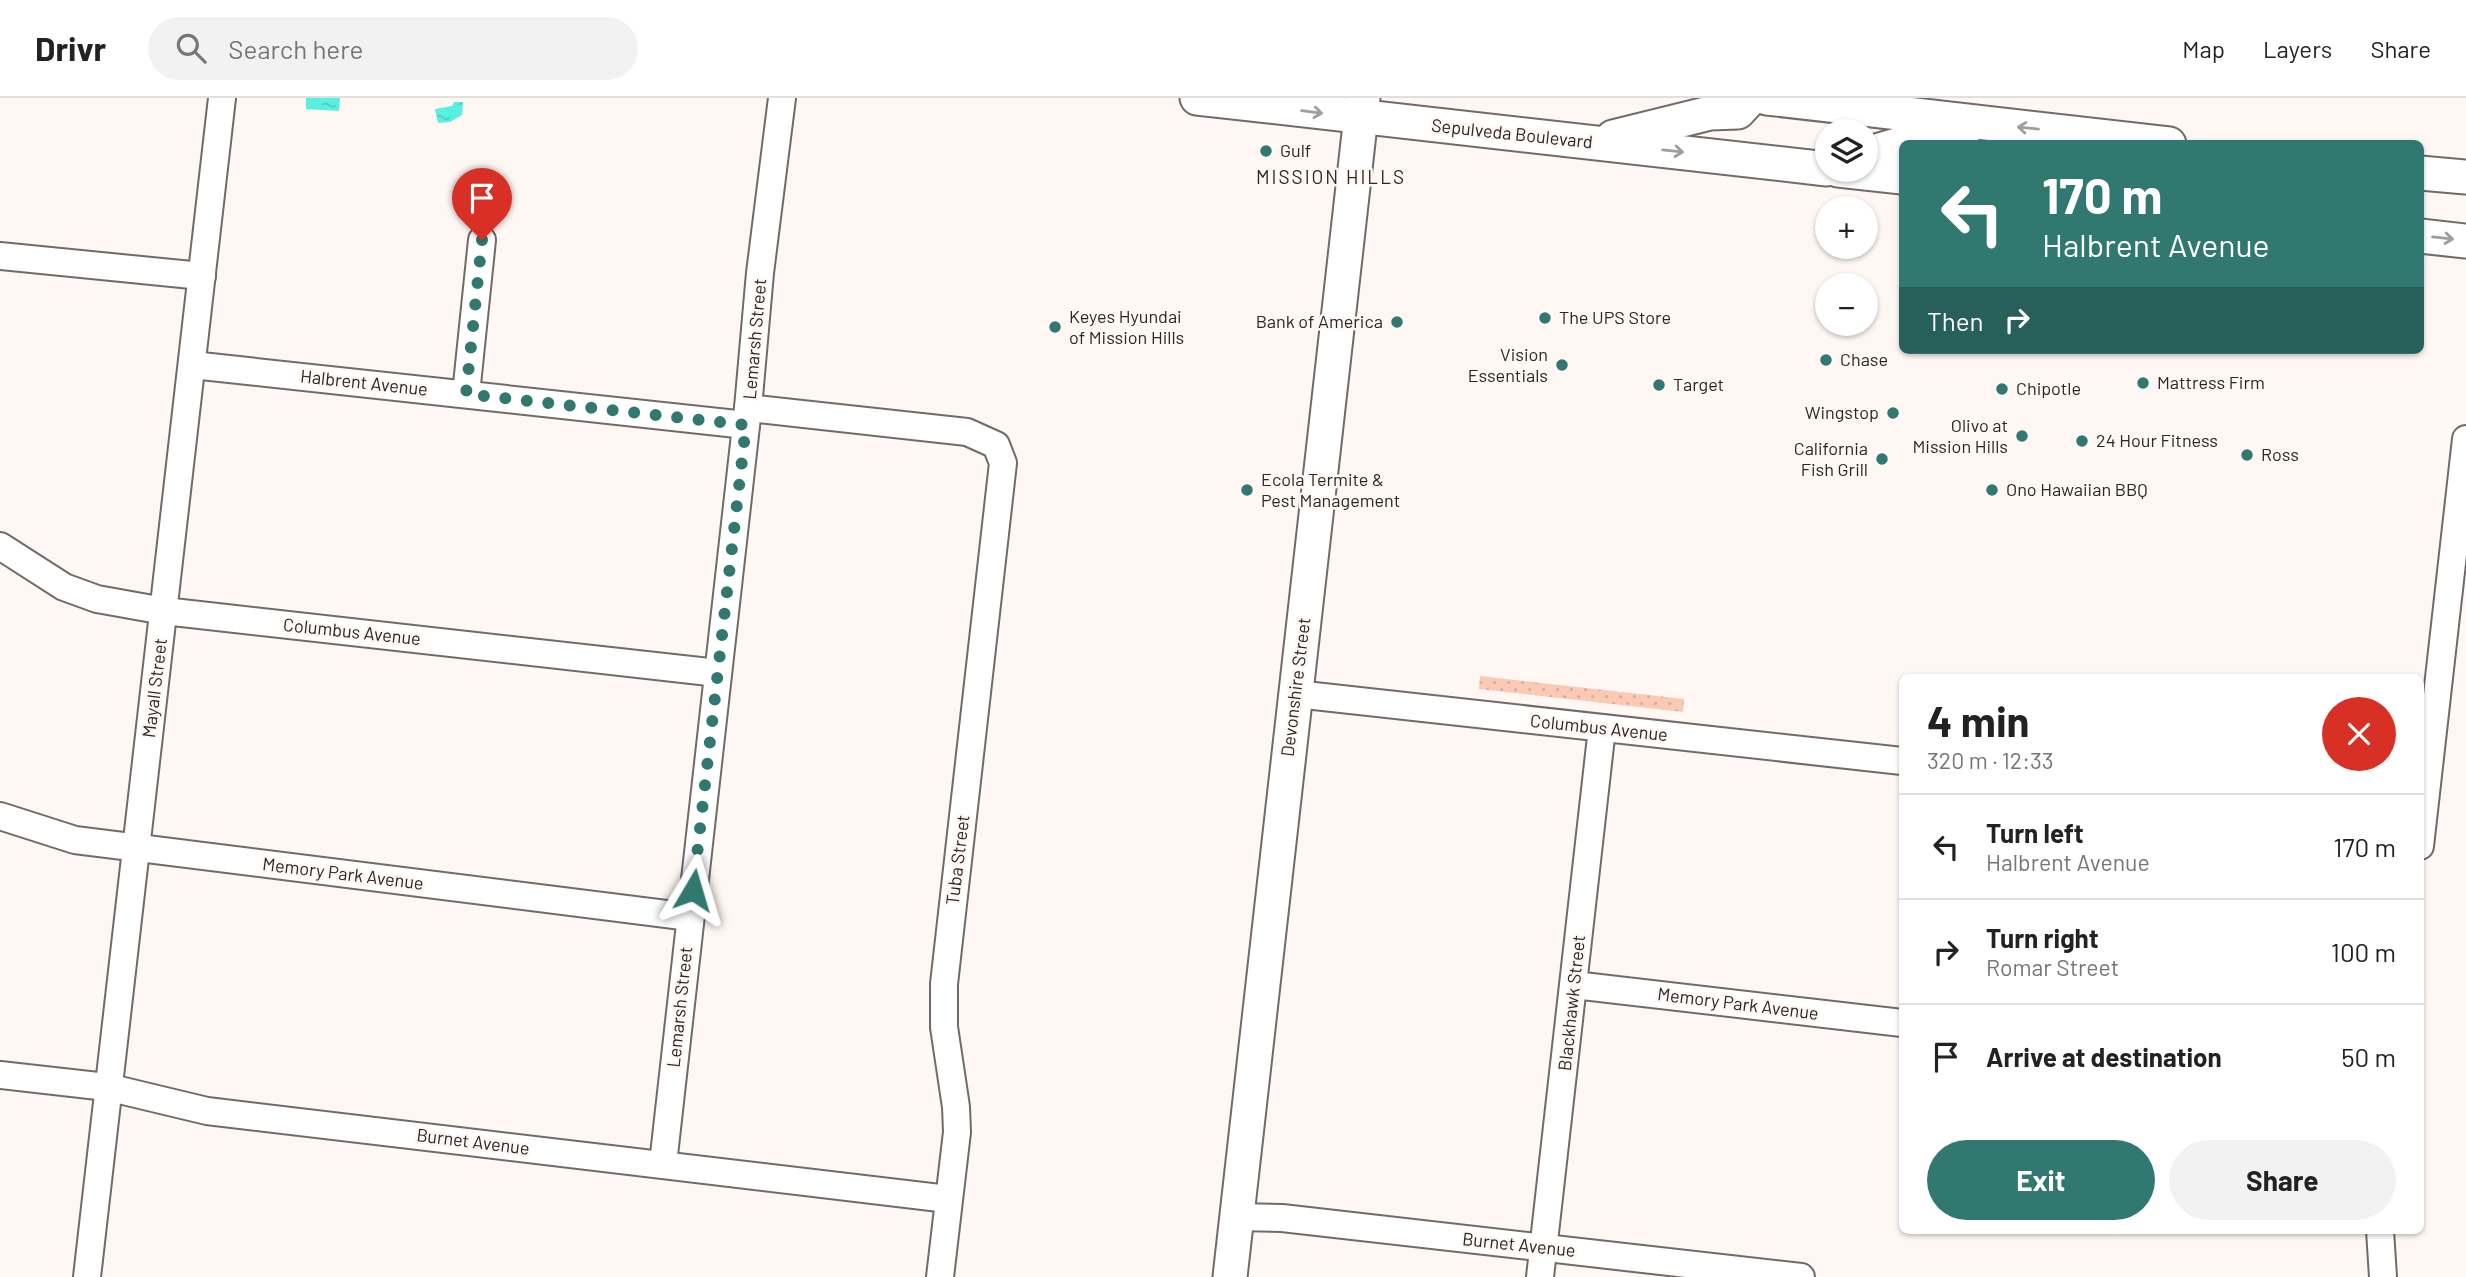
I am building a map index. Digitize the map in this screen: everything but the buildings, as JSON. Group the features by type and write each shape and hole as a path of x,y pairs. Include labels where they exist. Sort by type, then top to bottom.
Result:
{"main road":[{"path":"1591,142 1710,113 1738,111 1751,98"},
{"path":"1767,98 2134,140"},
{"name":"Sepulveda Boulevard","path":"1216,99 1362,108 1591,142 1746,160 1780,146 1815,159"},
{"name":"Devonshire Street","path":"1230,1277 1362,108"},
{"path":"1878,138 1939,118"},
{"path":"1913,140 1927,136 1971,138 1986,123"},
{"path":"1878,150 1899,144"},
{"path":"1878,173 1899,176"},
{"path":"2424,177 2466,177"},
{"path":"2424,178 2466,195"},
{"path":"2424,236 2466,241"}],"street":[{"name":"Mayall Street","path":"87,1277 222,98"},
{"name":"Lemarsh Street","path":"663,1164 747,417 760,273 782,98"},
{"path":"466,394 482,240"},
{"path":"0,256 202,276"},
{"name":"Halbrent Avenue","path":"192,365 466,394 967,432 996,444"},
{"path":"2424,803 2459,561 2466,439"},
{"name":"Tuba Street","path":"940,1277 957,1120 944,1027 944,984 1003,463 996,444"},
{"name":"Columbus Avenue","path":"0,546 64,587 97,599 164,611 718,673"},
{"name":"Columbus Avenue","path":"1296,694 1899,761"},
{"name":"Blackhawk Street","path":"1540,1277 1602,728"},
{"name":"Memory Park Avenue","path":"0,816 63,838 690,917"},
{"name":"Memory Park Avenue","path":"1574,985 1899,1023"},
{"name":"Burnet Avenue","path":"0,1075 107,1087 207,1111 948,1199"},
{"name":"Burnet Avenue","path":"1237,1217 1282,1218 1801,1277"},
{"path":"2380,1234 2383,1277"}],"shaded area":[{"path":"1480,676 1684,699 1683,712 1479,689"}],"water":[{"path":"306,98 340,98 339,111 306,109"},
{"path":"454,102 463,102 462,115 450,122 438,123 435,109 452,106"}],"place":[{"name":"Gulf","path":"1266,151"},
{"name":"The UPS Store","path":"1545,318"},
{"name":"Bank of America","path":"1397,322"},
{"name":"Keyes Hyundai of Mission Hills","path":"1055,327"},
{"name":"Chase","path":"1826,360"},
{"name":"Vision Essentials","path":"1562,365"},
{"name":"Mattress Firm","path":"2143,383"},
{"name":"Target","path":"1659,385"},
{"name":"Chipotle","path":"2002,389"},
{"name":"Wingstop","path":"1893,413"},
{"name":"Olivo at Mission Hills","path":"2022,436"},
{"name":"24 Hour Fitness","path":"2082,441"},
{"name":"Ross","path":"2247,455"},
{"name":"California Fish Grill","path":"1882,459"},
{"name":"Ecola Termite & Pest Management","path":"1247,490"},
{"name":"Ono Hawaiian BBQ","path":"1992,490"}],"district":[{"name":"MISSION HILLS","path":"1331,177"}],"route":[{"path":"482,240 466,394 746,425 693,890"}]}
